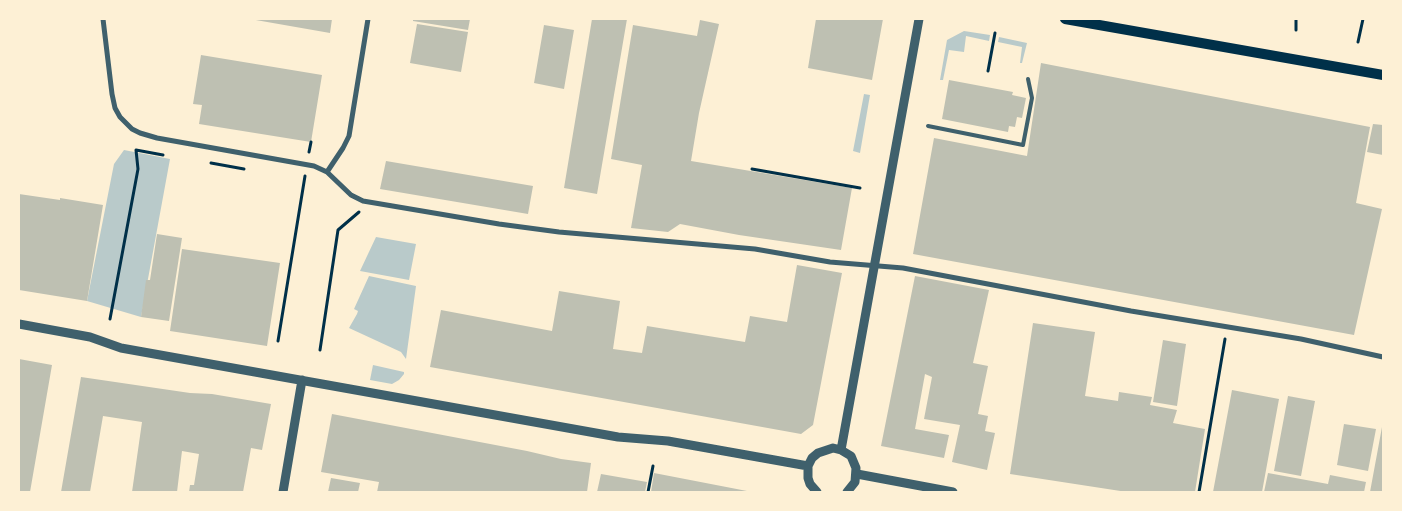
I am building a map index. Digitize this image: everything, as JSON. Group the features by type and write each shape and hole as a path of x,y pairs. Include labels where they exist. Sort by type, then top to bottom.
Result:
{"main road":[{"path":"1065,19 1383,75"}],"street":[{"path":"103,19 115,108 120,117 132,129 157,138 307,164 327,172 351,196 372,203 559,232 754,249 830,262 903,268 1084,302 1301,339 1383,357"},
{"path":"327,172 349,136 368,19"},
{"path":"841,450 919,19"},
{"path":"19,324 90,337 121,348 618,438 668,441 808,466"},
{"path":"283,492 302,380"},
{"path":"817,492 810,484 808,466 812,458 818,453 833,448 841,450 850,456 854,462 857,474 855,482 847,492"},
{"path":"857,474 953,492"}],"lane":[{"path":"928,126 1023,145 1032,98 1028,79"}],"path":[{"path":"1296,19 1296,30"},
{"path":"1358,42 1363,19"},
{"path":"988,71 995,33"},
{"path":"110,319 138,169 136,150"},
{"path":"278,341 307,164"},
{"path":"752,169 860,188"},
{"path":"320,350 338,230 361,211"},
{"path":"1199,492 1226,333"},
{"path":"648,492 653,466"}],"shaded area":[{"path":"964,31 990,35 989,41 966,36 964,52 949,50 943,80 940,80 947,40"},
{"path":"999,37 1027,43 1022,63 1020,63 1022,47 998,42"},
{"path":"864,94 870,95 860,153 853,151"},
{"path":"124,150 170,159 141,317 87,301 114,164"},
{"path":"376,237 416,244 409,280 360,271"},
{"path":"369,276 416,286 406,359 401,352 349,328 357,314 358,311 354,309"},
{"path":"373,365 404,372 404,374 392,384 370,380"}],"building":[{"path":"250,19 332,19 330,33"},
{"path":"413,19 470,19 468,30 413,21"},
{"path":"592,19 627,19 597,194 564,188"},
{"path":"816,19 883,19 872,80 808,68"},
{"path":"700,20 719,24 699,113 691,161 852,188 841,250 680,224 668,232 631,228 642,165 611,159 633,25 697,36"},
{"path":"417,24 468,32 461,72 410,63"},
{"path":"544,25 574,30 564,89 534,83"},
{"path":"201,55 322,75 311,142 199,124 202,105 193,104"},
{"path":"1041,63 1370,127 1356,203 1382,209 1354,335 913,254 934,138 1027,156"},
{"path":"949,80 1013,92 1012,95 1026,98 1022,118 1017,117 1015,127 1009,126 1008,132 942,119"},
{"path":"1373,124 1383,125 1383,155 1367,152"},
{"path":"386,161 533,186 528,214 380,189"},
{"path":"19,194 103,205 87,301 19,290"},
{"path":"157,234 182,238 169,321 141,317 146,280 150,280"},
{"path":"182,249 280,263 267,346 170,331"},
{"path":"797,265 842,273 813,425 801,434 430,367 441,310 552,331 559,291 620,301 613,349 642,353 647,326 745,342 750,316 787,322"},
{"path":"915,276 989,290 973,363 988,366 978,414 988,416 985,431 995,433 987,470 952,462 960,425 924,419 932,377 925,374 915,429 949,435 944,458 881,446"},
{"path":"1033,323 1095,332 1085,396 1118,401 1119,392 1152,397 1150,405 1177,410 1173,423 1205,429 1195,492 1127,492 1010,474"},
{"path":"1163,340 1186,344 1177,406 1153,402"},
{"path":"19,359 52,365 30,492 19,492"},
{"path":"81,377 190,393 212,394 271,404 262,450 251,448 243,492 189,492 190,485 194,485 199,454 182,451 177,492 132,492 142,422 103,416 90,492 61,492"},
{"path":"1232,390 1279,399 1262,492 1213,492"},
{"path":"1288,396 1315,401 1301,476 1274,471"},
{"path":"332,414 561,459 591,463 587,492 377,492 379,482 321,472"},
{"path":"1344,424 1376,429 1368,471 1337,465"},
{"path":"1382,427 1383,492 1370,492"},
{"path":"654,473 747,491 747,492 651,492"},
{"path":"1268,473 1328,484 1330,475 1366,482 1364,492 1264,492"},
{"path":"601,474 647,482 645,492 597,492"},
{"path":"331,478 360,483 358,492 328,492"}]}
